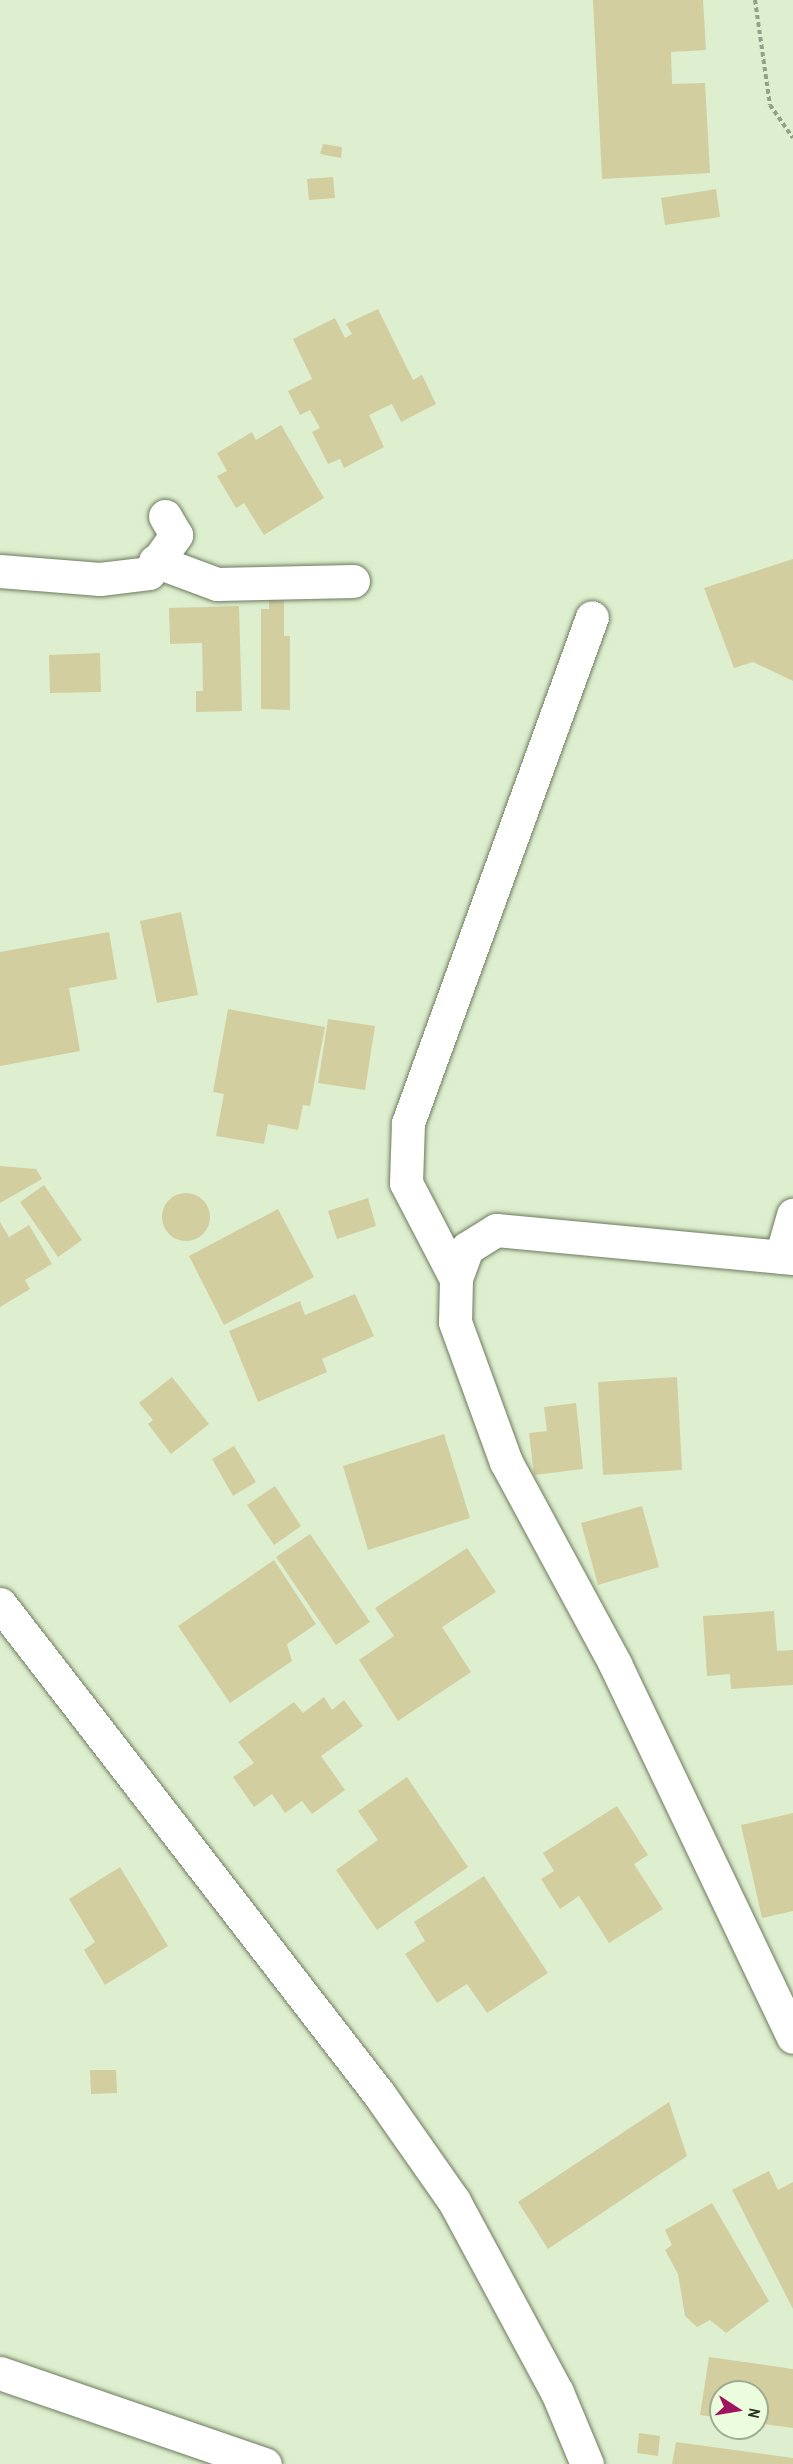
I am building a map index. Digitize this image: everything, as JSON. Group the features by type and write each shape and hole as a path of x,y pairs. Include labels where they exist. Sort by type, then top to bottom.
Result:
{"street":[{"path":"0,571 100,579 149,573 155,561 176,535 165,516"},
{"path":"155,561 217,584 353,581"},
{"path":"456,1279 406,1183 408,1122 592,617"},
{"path":"793,1215 787,1258 496,1230 467,1248 456,1279 455,1322 506,1462 615,1664 793,2037"},
{"path":"0,1604 379,2094 454,2201 557,2392 587,2464"},
{"path":"0,2373 265,2464"}],"path":[{"path":"755,0 770,105 793,138"}],"building":[{"path":"593,0 703,0 706,50 671,52 672,84 705,83 710,173 602,179"},
{"path":"323,144 342,147 341,158 320,154"},
{"path":"333,177 335,198 309,200 307,179"},
{"path":"716,189 720,217 665,225 661,198"},
{"path":"378,309 413,380 422,375 436,404 401,422 392,404 369,415 384,447 344,468 340,459 328,464 312,432 320,428 310,410 300,415 288,391 312,379 293,339 335,318 345,338 352,334 346,324"},
{"path":"281,425 324,498 264,535 244,503 236,508 217,476 227,471 217,453 252,432 256,440"},
{"path":"793,559 793,681 753,662 734,668 704,588"},
{"path":"269,593 284,594 284,636 290,636 290,710 261,709 261,609 269,609"},
{"path":"239,606 242,711 196,712 196,691 203,691 202,643 170,644 169,608"},
{"path":"100,653 101,692 50,693 49,655"},
{"path":"181,912 198,995 157,1003 140,921"},
{"path":"109,932 117,979 69,988 80,1051 0,1066 0,952"},
{"path":"228,1009 325,1027 310,1106 303,1105 298,1130 268,1124 264,1144 216,1136 224,1094 213,1092"},
{"path":"328,1019 375,1026 365,1090 318,1083"},
{"path":"0,1166 36,1169 42,1179 0,1203"},
{"path":"44,1185 82,1240 58,1257 20,1202"},
{"path":"186,1193 203,1200 210,1217 203,1234 186,1241 169,1234 162,1217 169,1200"},
{"path":"368,1198 376,1226 337,1239 328,1211"},
{"path":"278,1209 314,1277 224,1325 189,1256"},
{"path":"0,1222 9,1237 29,1225 52,1264 25,1280 30,1289 0,1307"},
{"path":"355,1294 374,1336 322,1359 327,1372 258,1402 229,1331 300,1301 305,1315"},
{"path":"172,1377 209,1424 171,1454 148,1424 153,1420 139,1403"},
{"path":"677,1377 682,1470 603,1475 598,1382"},
{"path":"576,1403 583,1469 534,1475 529,1433 547,1431 544,1407"},
{"path":"444,1434 470,1518 368,1550 343,1466"},
{"path":"234,1446 256,1482 233,1496 212,1459"},
{"path":"275,1486 301,1526 274,1545 247,1505"},
{"path":"642,1506 659,1567 598,1585 581,1523"},
{"path":"310,1534 370,1622 336,1645 276,1557"},
{"path":"467,1548 496,1592 442,1627 471,1672 398,1721 359,1660 394,1636 375,1608"},
{"path":"274,1560 316,1624 287,1644 292,1661 230,1703 178,1626"},
{"path":"774,1611 777,1651 793,1650 793,1685 731,1689 730,1674 707,1676 703,1616"},
{"path":"324,1697 332,1710 344,1700 363,1726 321,1756 345,1790 312,1814 302,1801 285,1813 272,1794 254,1807 233,1777 254,1763 238,1742 294,1702 303,1713"},
{"path":"407,1777 468,1867 377,1930 336,1870 378,1840 358,1811"},
{"path":"617,1806 648,1855 634,1864 663,1909 609,1943 579,1896 560,1909 541,1879 554,1871 543,1853"},
{"path":"793,1813 793,1911 762,1918 741,1825"},
{"path":"120,1867 168,1946 105,1985 84,1950 95,1942 69,1899"},
{"path":"484,1876 548,1973 487,2013 467,1984 437,2003 405,1954 425,1941 414,1922"},
{"path":"90,2070 116,2070 117,2093 91,2094"},
{"path":"669,2102 687,2156 548,2249 518,2202"},
{"path":"769,2171 778,2190 793,2182 793,2309 732,2190"},
{"path":"712,2203 769,2301 726,2333 710,2320 697,2327 685,2316 678,2274 665,2250 672,2245 665,2230"},
{"path":"709,2357 793,2369 793,2428 769,2425 769,2380 709,2380 709,2416 700,2415"},
{"path":"639,2433 660,2436 658,2456 637,2453"},
{"path":"676,2442 793,2458 793,2464 672,2464"}]}
